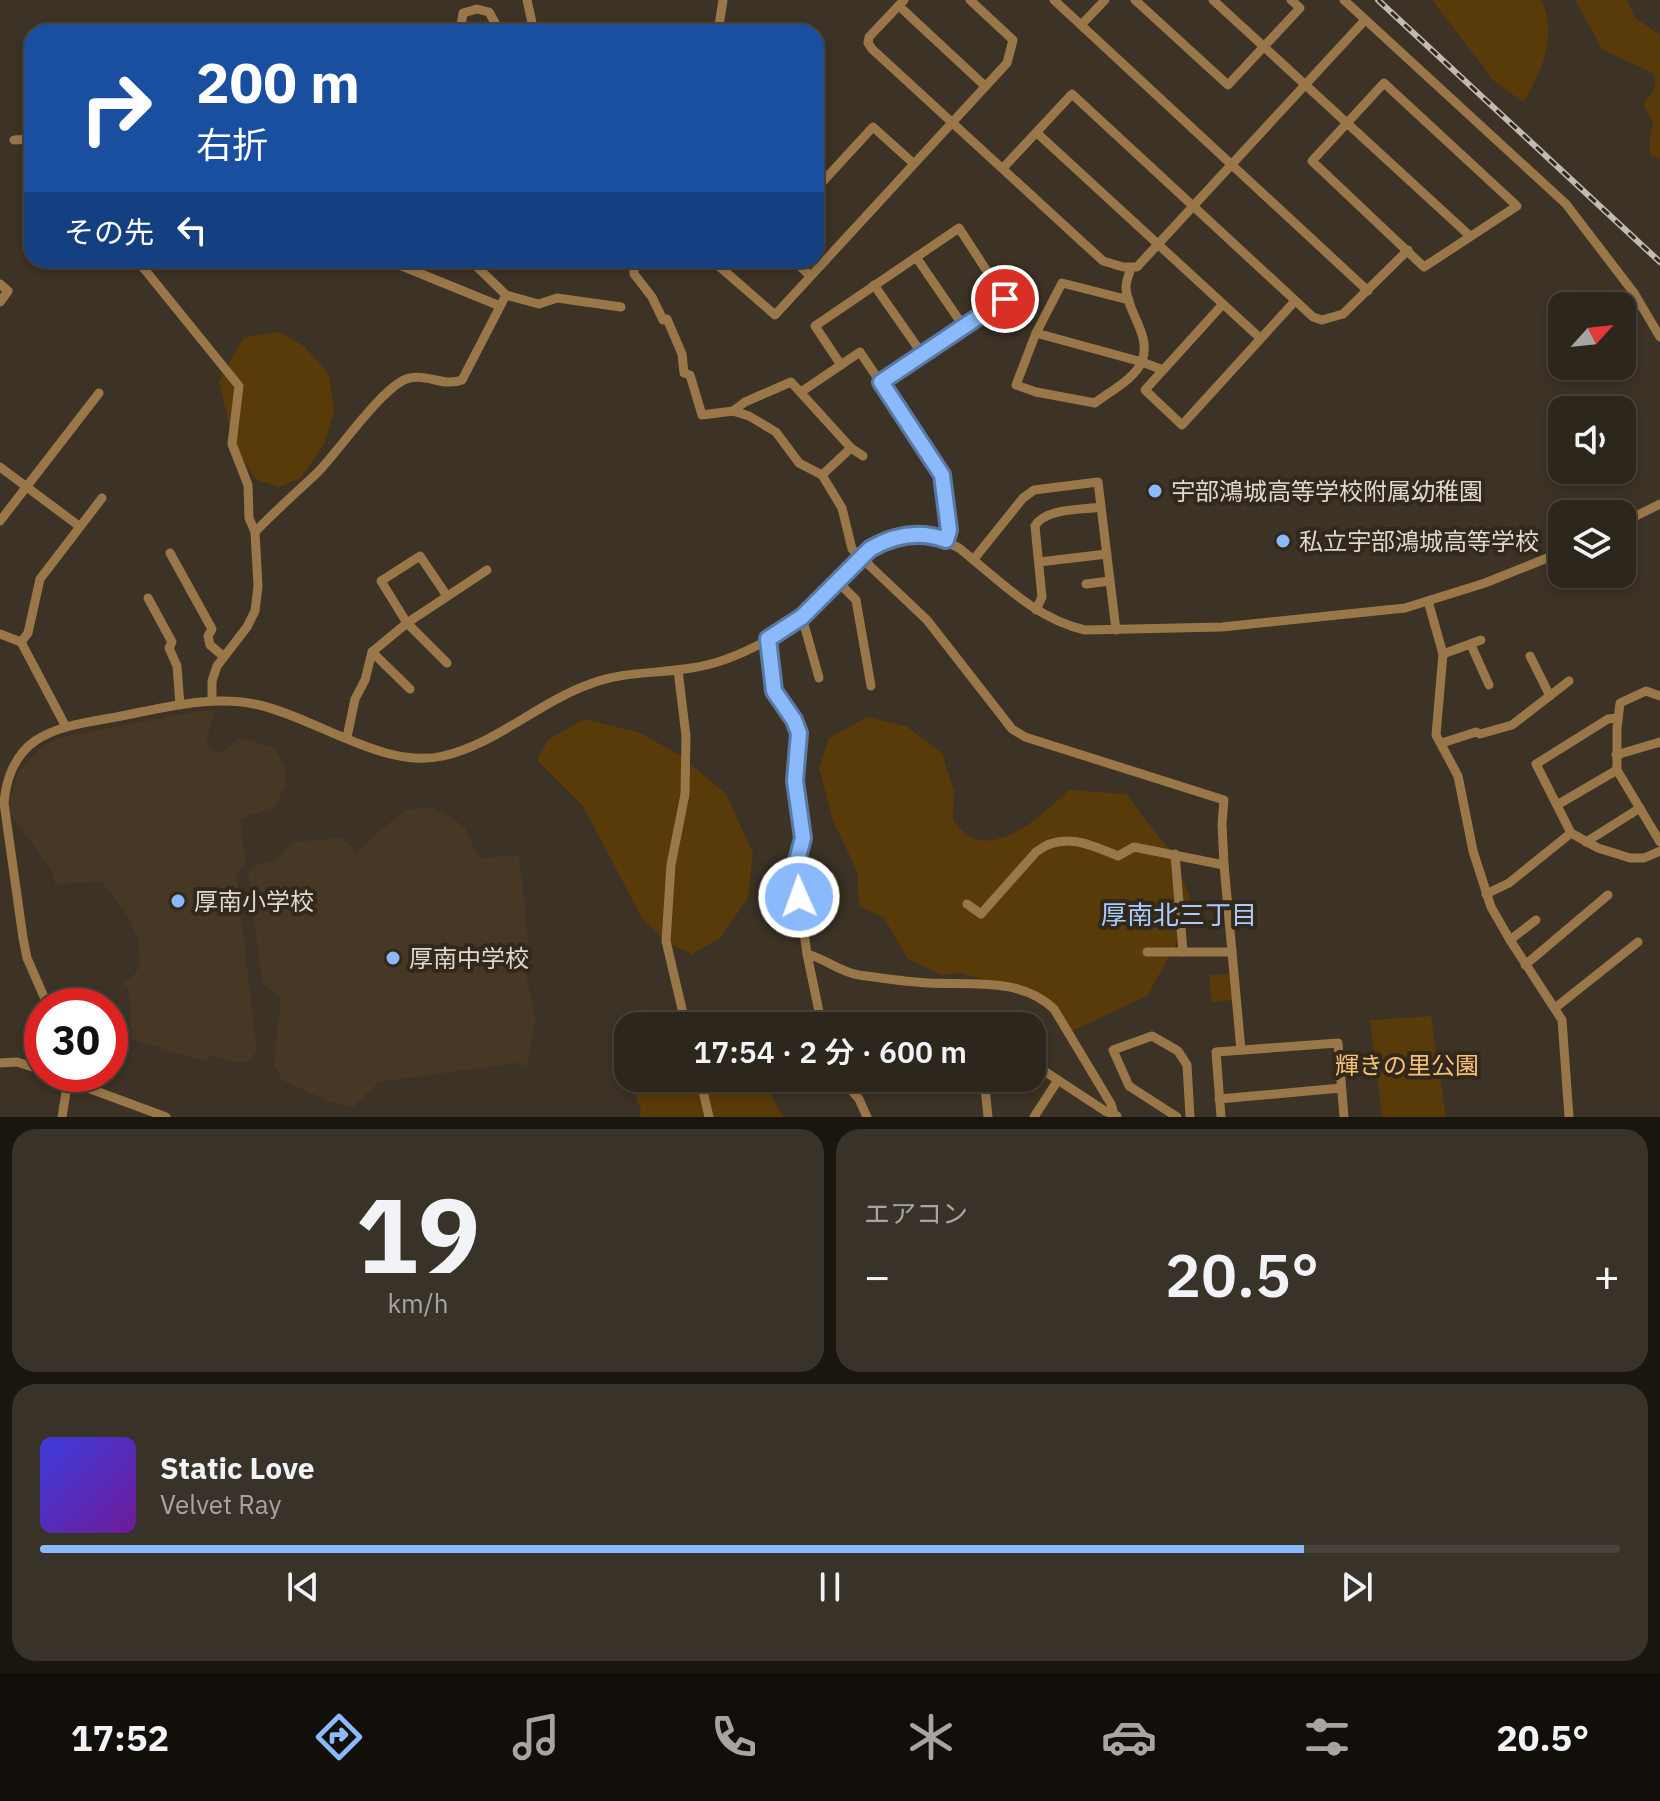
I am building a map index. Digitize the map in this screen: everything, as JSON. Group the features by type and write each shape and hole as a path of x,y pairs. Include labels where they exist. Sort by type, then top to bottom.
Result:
{"street":[{"path":"527,0 532,24"},
{"path":"719,24 723,0"},
{"path":"824,261 1007,63 1013,40 970,0"},
{"path":"1054,0 1368,291"},
{"path":"1081,25 1105,0"},
{"path":"1135,0 1228,85 1300,8 1291,0"},
{"path":"1213,0 1470,236"},
{"path":"1344,0 1566,204 1634,293 1660,337"},
{"path":"985,86 901,3 869,37 868,43 1103,261 1137,267 1365,20"},
{"path":"461,24 463,13 477,9 489,12 496,24"},
{"path":"1384,83 1517,206 1424,267 1312,161 1348,122 1384,83"},
{"path":"1003,168 1072,94 1313,317 1322,320 1343,314 1408,250"},
{"path":"824,180 873,127 913,163"},
{"path":"1037,133 1260,338"},
{"path":"14,140 24,139"},
{"path":"841,365 815,326 959,228 1005,299 881,382"},
{"path":"916,257 964,327"},
{"path":"143,268 239,386 232,444 246,478 249,518 255,532 258,586 255,611 247,627 217,666 212,681 212,701"},
{"path":"407,268 500,306"},
{"path":"478,268 506,295 539,304 557,298 621,307"},
{"path":"634,268 634,274 647,289 663,320 667,319 677,339 684,373 690,375 702,415 733,411 745,402 791,382 851,448 863,456"},
{"path":"721,268 775,315 817,268"},
{"path":"802,268 810,276"},
{"path":"1129,300 1062,283 1036,333 1016,385 1095,403 1132,375 1142,362 1142,333 1126,287 1131,268"},
{"path":"0,284 8,291 0,302"},
{"path":"874,285 923,355"},
{"path":"255,532 318,471 392,388 413,377 426,376 451,382 462,380 506,295"},
{"path":"1223,304 1145,390 1182,425 1295,301"},
{"path":"1036,333 1163,370"},
{"path":"801,392 860,352 942,475 949,530 946,540"},
{"path":"0,521 99,393"},
{"path":"733,411 770,427 799,463 822,475 842,508 852,549 927,620 1017,732 1224,800 1224,865 1241,1050"},
{"path":"822,475 851,448"},
{"path":"0,467 79,526"},
{"path":"974,559 1023,498 1034,490 1098,482 1116,630"},
{"path":"21,642 28,633 40,579 102,498"},
{"path":"1636,516 1660,504"},
{"path":"1036,610 1042,597 1035,526 1038,520 1048,515 1101,507"},
{"path":"40,988 27,958 23,938 4,803 6,783 22,754 37,740 66,727 180,705 212,701 243,702 292,714 401,757 443,756 475,744 590,684 627,674 678,670 728,658 768,639 802,617 880,544 906,535 926,534 946,540 1036,610 1066,626 1085,630 1282,623 1405,608 1485,583 1548,558"},
{"path":"170,553 212,629 208,636 210,645 223,656"},
{"path":"1039,562 1107,554"},
{"path":"447,596 420,556 381,581 407,623 447,663"},
{"path":"347,737 355,699 365,680 372,652 407,623 487,570"},
{"path":"1086,584 1110,581"},
{"path":"838,582 856,600 871,686"},
{"path":"148,598 172,642 169,648 177,666 180,705"},
{"path":"1428,601 1443,654 1436,735 1458,776 1473,851 1486,894 1525,965 1555,1008 1565,1031 1569,1117"},
{"path":"802,617 819,678"},
{"path":"0,634 21,642 66,727"},
{"path":"768,639 774,691 799,733 795,781 803,838 795,868 819,1012"},
{"path":"1443,654 1476,642 1489,685"},
{"path":"372,652 410,689"},
{"path":"1530,656 1550,696"},
{"path":"678,670 686,736 685,794 671,865 666,941 683,1012"},
{"path":"1442,743 1512,725 1569,681"},
{"path":"1660,696 1646,691 1620,703 1616,755 1617,770 1660,842"},
{"path":"1618,718 1608,719 1536,764 1571,833 1586,842 1630,858 1644,858 1660,851"},
{"path":"1616,755 1660,742"},
{"path":"1557,805 1617,770"},
{"path":"1586,842 1640,808"},
{"path":"1486,894 1509,883 1571,833"},
{"path":"967,904 981,914 1036,852 1056,842 1078,841 1118,856 1134,847 1224,865"},
{"path":"1175,854 1183,952"},
{"path":"1525,965 1608,895"},
{"path":"1510,940 1536,920"},
{"path":"1555,1008 1638,942"},
{"path":"1147,952 1232,952"},
{"path":"807,954 852,973 927,983 979,982 1039,997 1054,1009 1111,1104 1110,1115 1046,1072"},
{"path":"1177,1117 1129,1086 1113,1050 1152,1036 1178,1051 1187,1065 1190,1117"},
{"path":"1221,1117 1216,1052 1338,1043 1344,1117"},
{"path":"0,1063 24,1064"},
{"path":"1034,1117 1058,1080"},
{"path":"1219,1099 1341,1088"},
{"path":"62,1117 67,1092"},
{"path":"104,1092 166,1117"},
{"path":"703,1092 709,1117"},
{"path":"853,1092 867,1117"},
{"path":"985,1092 988,1117"}],"shaded area":[{"name":"厚南小学校","path":"198,711 216,711 206,740 215,754 225,751 237,739 246,739 275,748 285,767 285,785 275,807 240,819 246,864 236,874 257,1050 251,1060 242,1063 210,1056 203,1061 130,1039 128,987 120,984 133,976 140,966 139,943 129,918 102,882 55,884 51,870 9,812 9,798 19,771 42,746 62,737"},
{"name":"厚南中学校","path":"432,808 450,816 465,828 479,858 519,855 528,939 526,976 536,1018 527,1067 517,1063 379,1082 353,1107 333,1103 282,1080 274,1065 281,997 262,983 248,873 255,865 277,859 291,842 341,838 357,851 404,810"}],"green space":[{"path":"1432,0 1541,0 1548,26 1546,53 1523,102 1494,81"},
{"path":"1575,0 1627,0 1635,18 1660,35 1660,158 1651,156 1649,143 1653,122 1643,104 1655,89 1654,74 1602,49"},
{"path":"280,332 305,347 329,374 334,412 324,444 301,478 279,487 255,479 233,443 219,381 244,337"},
{"path":"867,717 906,726 942,753 954,792 953,821 972,838 985,841 1012,834 1037,818 1069,790 1126,794 1170,851 1190,897 1183,932 1147,996 1068,1033 1058,1012 1005,985 960,973 941,975 908,959 884,918 859,906 857,871 833,821 819,768 829,738"},
{"path":"584,719 638,732 678,754 726,794 753,853 748,898 720,938 692,954 667,943 642,918 583,806 537,760 548,740"},
{"path":"1231,974 1234,1000 1211,1002 1209,975"},
{"name":"輝きの里公園","path":"1431,1016 1446,1117 1382,1117 1370,1020"},
{"path":"635,1092 770,1092 783,1117 639,1117 641,1111"}],"railway":[{"path":"1378,0 1660,262"}],"place":[{"name":"宇部鴻城高等学校附属幼稚園","path":"1155,491"},
{"name":"私立宇部鴻城高等学校","path":"1283,541"},
{"name":"厚南小学校","path":"178,901"},
{"name":"厚南中学校","path":"393,958"}],"district":[{"name":"厚南北三丁目","path":"1179,914"}],"route":[{"path":"799,897 795,868 803,838 795,781 799,733 774,691 768,639 802,617 870,549 906,535 935,536 946,540 949,530 942,475 881,382 1005,299"}]}
